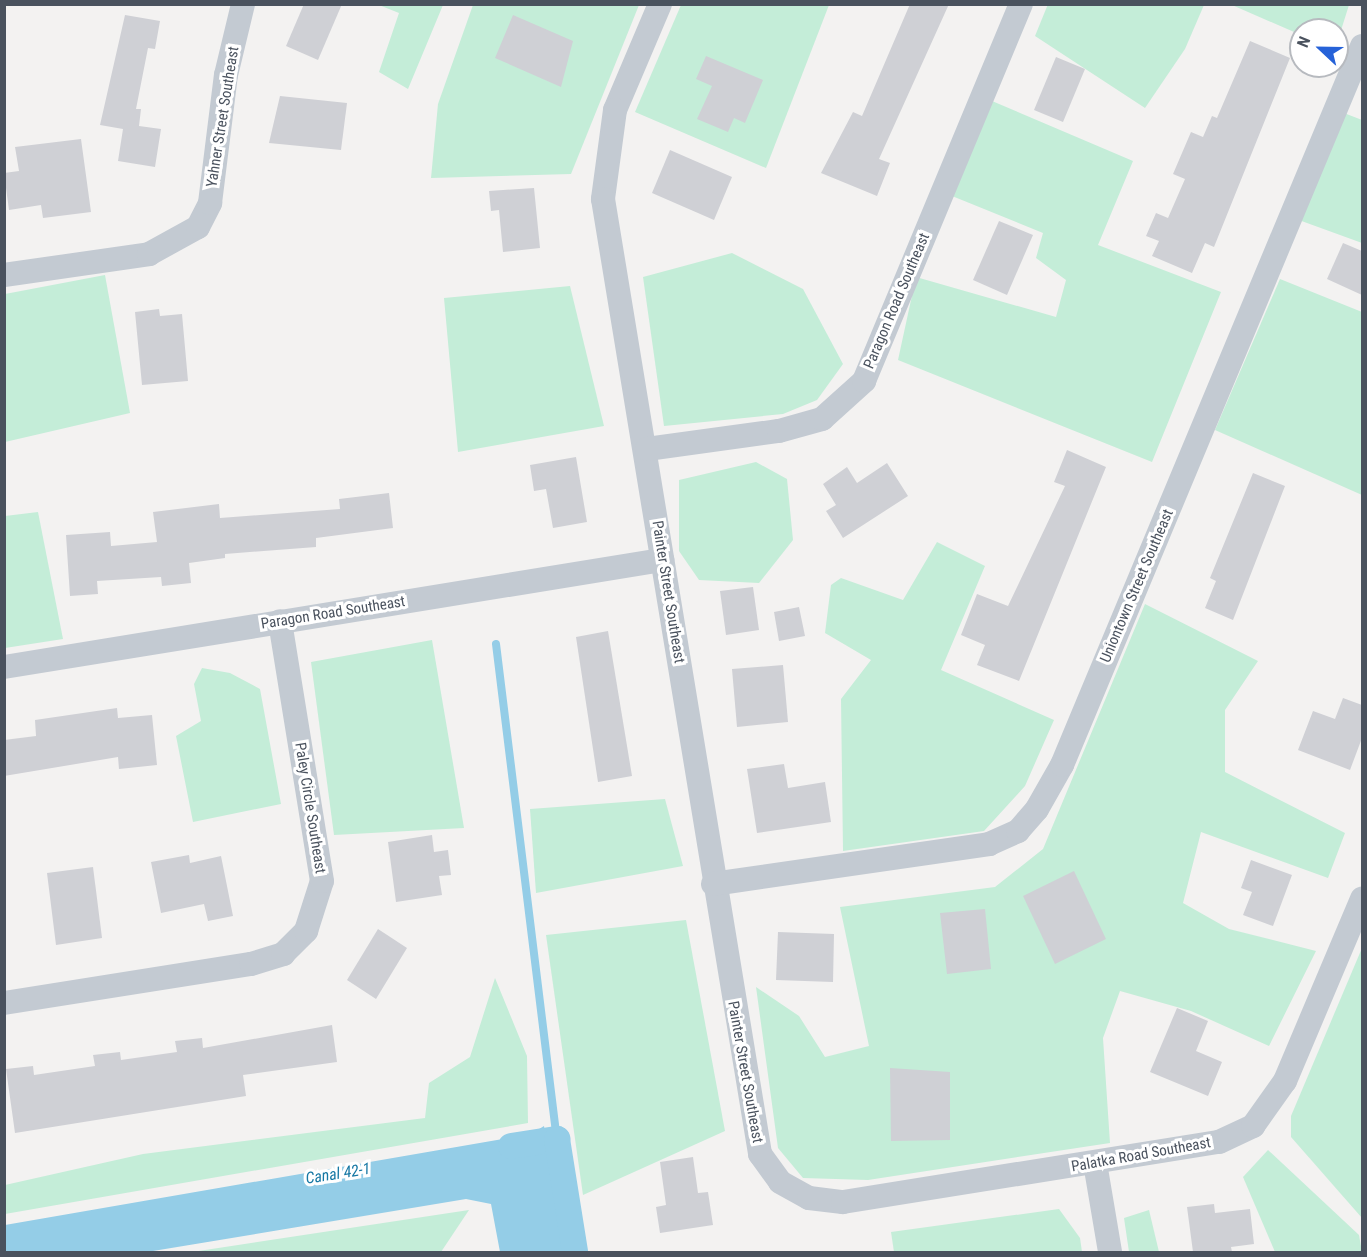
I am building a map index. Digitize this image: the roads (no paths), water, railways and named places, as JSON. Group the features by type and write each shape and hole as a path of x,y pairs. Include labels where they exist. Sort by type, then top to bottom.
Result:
{"street":[{"name":"Yahner Street Southeast","path":"4,275 149,255 198,227 210,203 226,75 243,4"},
{"name":"Painter Street Southeast","path":"660,4 615,110 603,199 647,449 662,560 713,884 759,1154 780,1182"},
{"name":"Paragon Road Southeast","path":"647,449 779,432 822,419 864,381 1021,4"},
{"name":"Uniontown Street Southeast","path":"713,884 989,844 1018,831 1037,809 1062,765 1362,46"},
{"name":"Paragon Road Southeast","path":"4,667 662,560"},
{"name":"Paley Circle Southeast","path":"4,1003 251,964 283,954 306,931 322,880 280,621"},
{"name":"Palatka Road Southeast","path":"780,1182 809,1198 843,1202 1219,1142 1253,1126 1285,1081 1362,899"},
{"path":"1095,1163 1110,1252"}],"water":[{"path":"544,1126 565,1252 500,1252 491,1204 466,1199 147,1252 5,1252 5,1225 531,1134"}],"waterway":[{"path":"496,644 557,1139"},
{"name":"Canal 42-1","path":"511,1146 557,1139 575,1252"}]}
